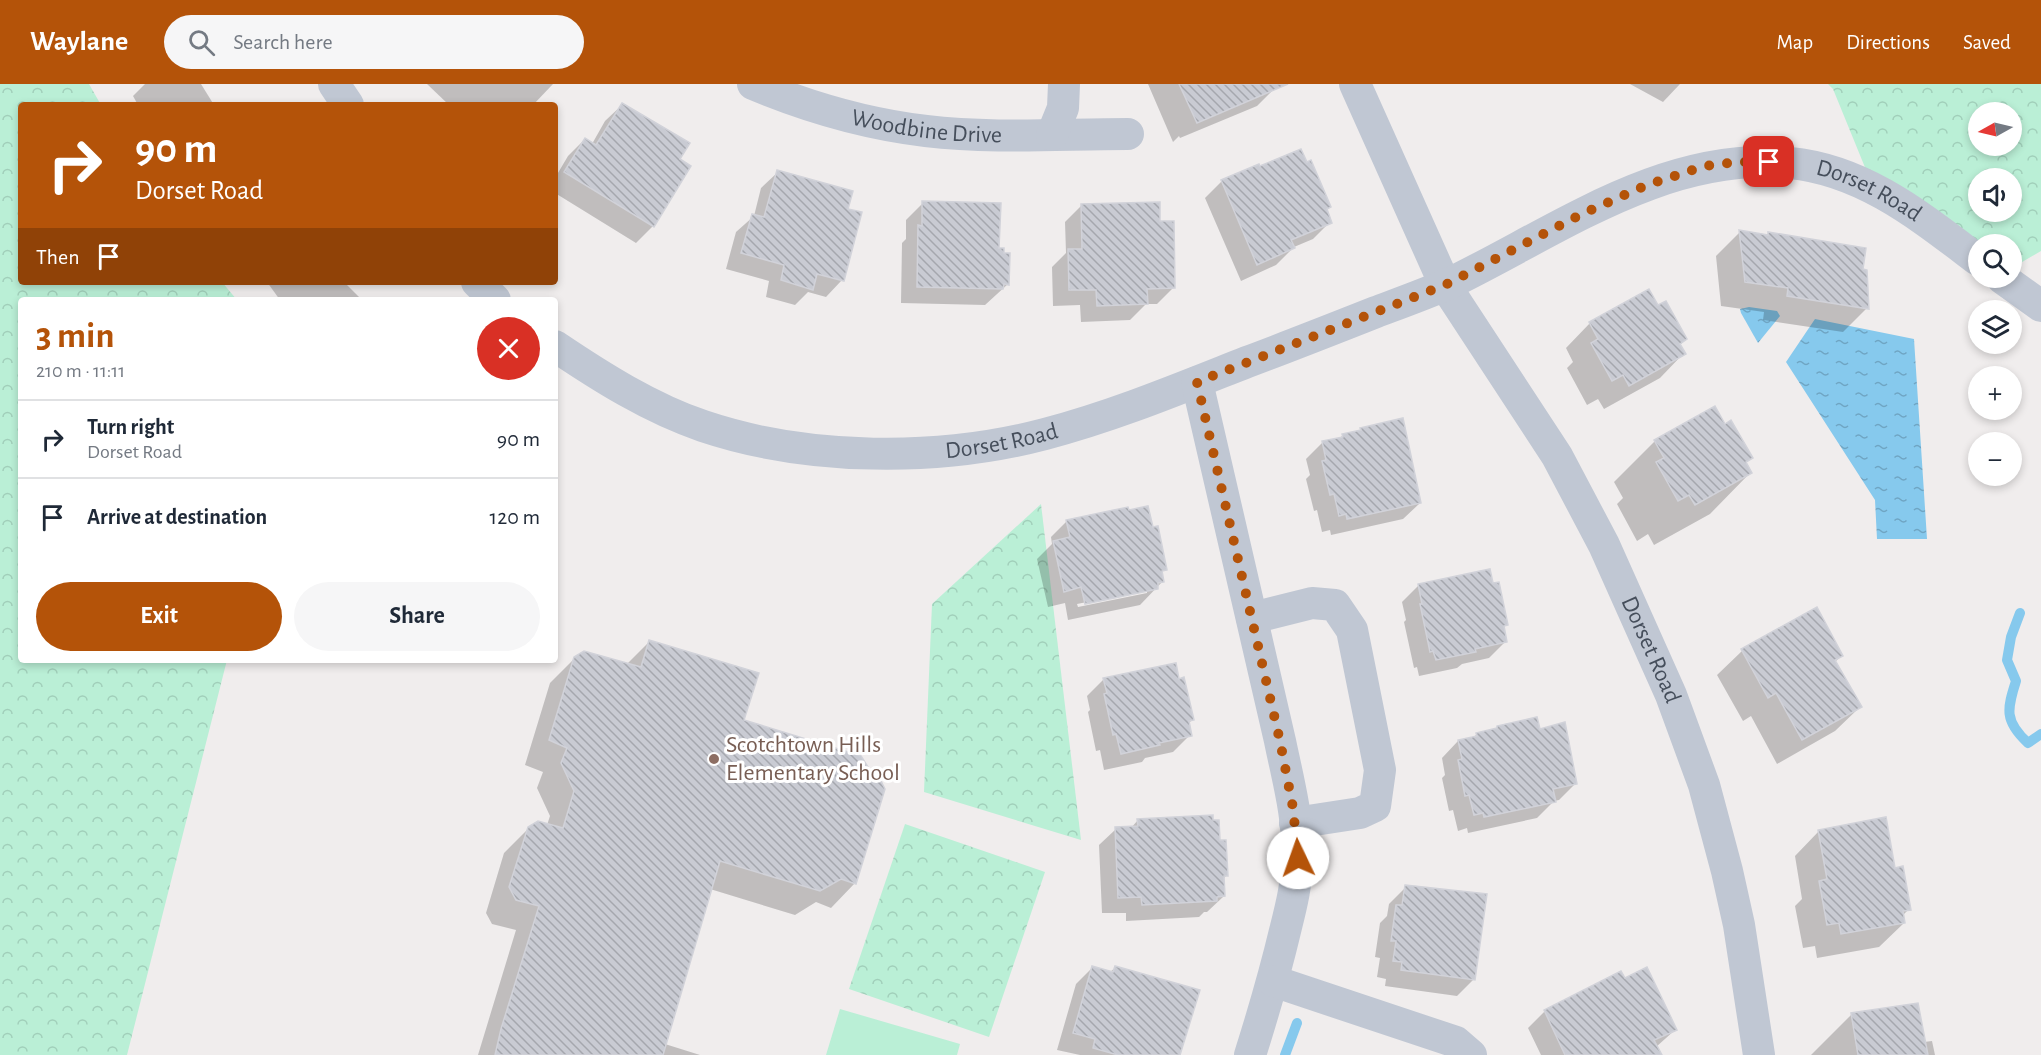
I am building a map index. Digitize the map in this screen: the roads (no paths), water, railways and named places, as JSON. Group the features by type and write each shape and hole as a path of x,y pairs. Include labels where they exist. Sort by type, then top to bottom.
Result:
{"street":[{"path":"334,84 346,102"},
{"name":"Woodbine Drive","path":"753,84 784,97 854,118 926,131 990,135 1128,134"},
{"path":"1052,135 1063,108 1064,84"},
{"path":"1355,84 1445,285"},
{"name":"Dorset Road","path":"558,348 590,370 655,406 704,426 764,441 835,452 890,454 989,446 1042,435 1107,416 1445,285 1582,214 1647,185 1705,166 1737,162 1793,163 1814,166 1842,175 1873,187 1903,204 1968,253"},
{"path":"480,285 492,297"},
{"name":"Dorset Road","path":"1445,285 1557,456 1604,545 1671,695 1704,785 1727,871 1759,1055"},
{"path":"2016,288 2041,306"},
{"path":"1197,382 1280,741 1295,823 1298,858 1294,889 1274,981 1250,1055"},
{"path":"1252,618 1312,603 1335,605 1352,630 1380,770 1375,806 1360,813 1295,823"},
{"path":"1274,981 1464,1048"}],"water":[{"path":"1749,307 1777,311 1780,316 1758,343 1740,309"},
{"path":"1815,319 1914,339 1927,539 1877,539 1875,500 1786,362"}],"waterway":[{"path":"2020,613 2011,637 2007,660 2016,681 2011,699 2011,721 2028,743 2041,734"},
{"path":"1285,1055 1297,1023"}],"place":[{"name":"Scotchtown Hills Elementary School","path":"714,759"}]}
